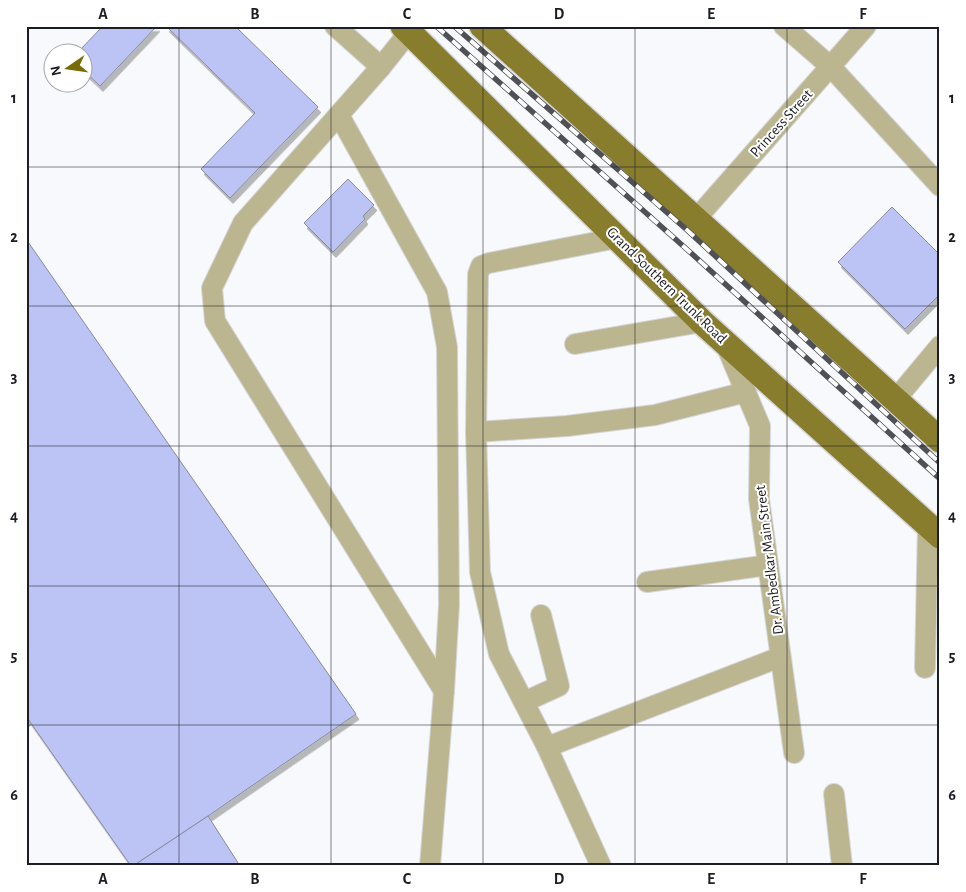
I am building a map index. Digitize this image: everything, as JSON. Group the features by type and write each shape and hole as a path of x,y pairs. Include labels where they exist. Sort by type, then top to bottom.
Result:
{"main road":[{"path":"482,26 940,440"},
{"name":"Grand Southern Trunk Road","path":"406,29 702,322 934,530"}],"street":[{"path":"335,26 381,67"},
{"path":"784,26 831,67 940,186"},
{"name":"Princess Street","path":"695,220 866,26"},
{"path":"406,29 381,67 243,223 212,288 215,321 444,691"},
{"path":"339,115 438,292 446,346 449,605 430,866"},
{"path":"602,866 547,747 499,654 480,572 476,432 479,269 484,264 617,238"},
{"path":"575,344 702,322"},
{"name":"Dr. Ambedkar Main Street","path":"727,343 728,350 760,426 759,499 794,753"},
{"path":"895,400 940,346"},
{"path":"476,432 567,426 655,415 746,392"},
{"path":"925,668 934,530"},
{"path":"647,582 768,565"},
{"path":"524,702 559,686 541,615"},
{"path":"547,747 780,656"},
{"path":"834,794 842,866"}],"building":[{"path":"103,26 157,26 100,86 92,78 92,42 88,42"},
{"path":"166,26 235,26 318,107 230,198 201,169 255,113"},
{"path":"348,179 374,205 363,216 365,219 333,252 304,223"},
{"path":"892,207 940,255 940,294 905,329 838,262"},
{"path":"26,239 356,714 133,866 131,866 28,719 26,721"},
{"path":"208,816 240,866 133,866"}],"railway":[{"path":"436,26 691,253 940,479"},
{"path":"454,26 687,230 940,463"}]}
